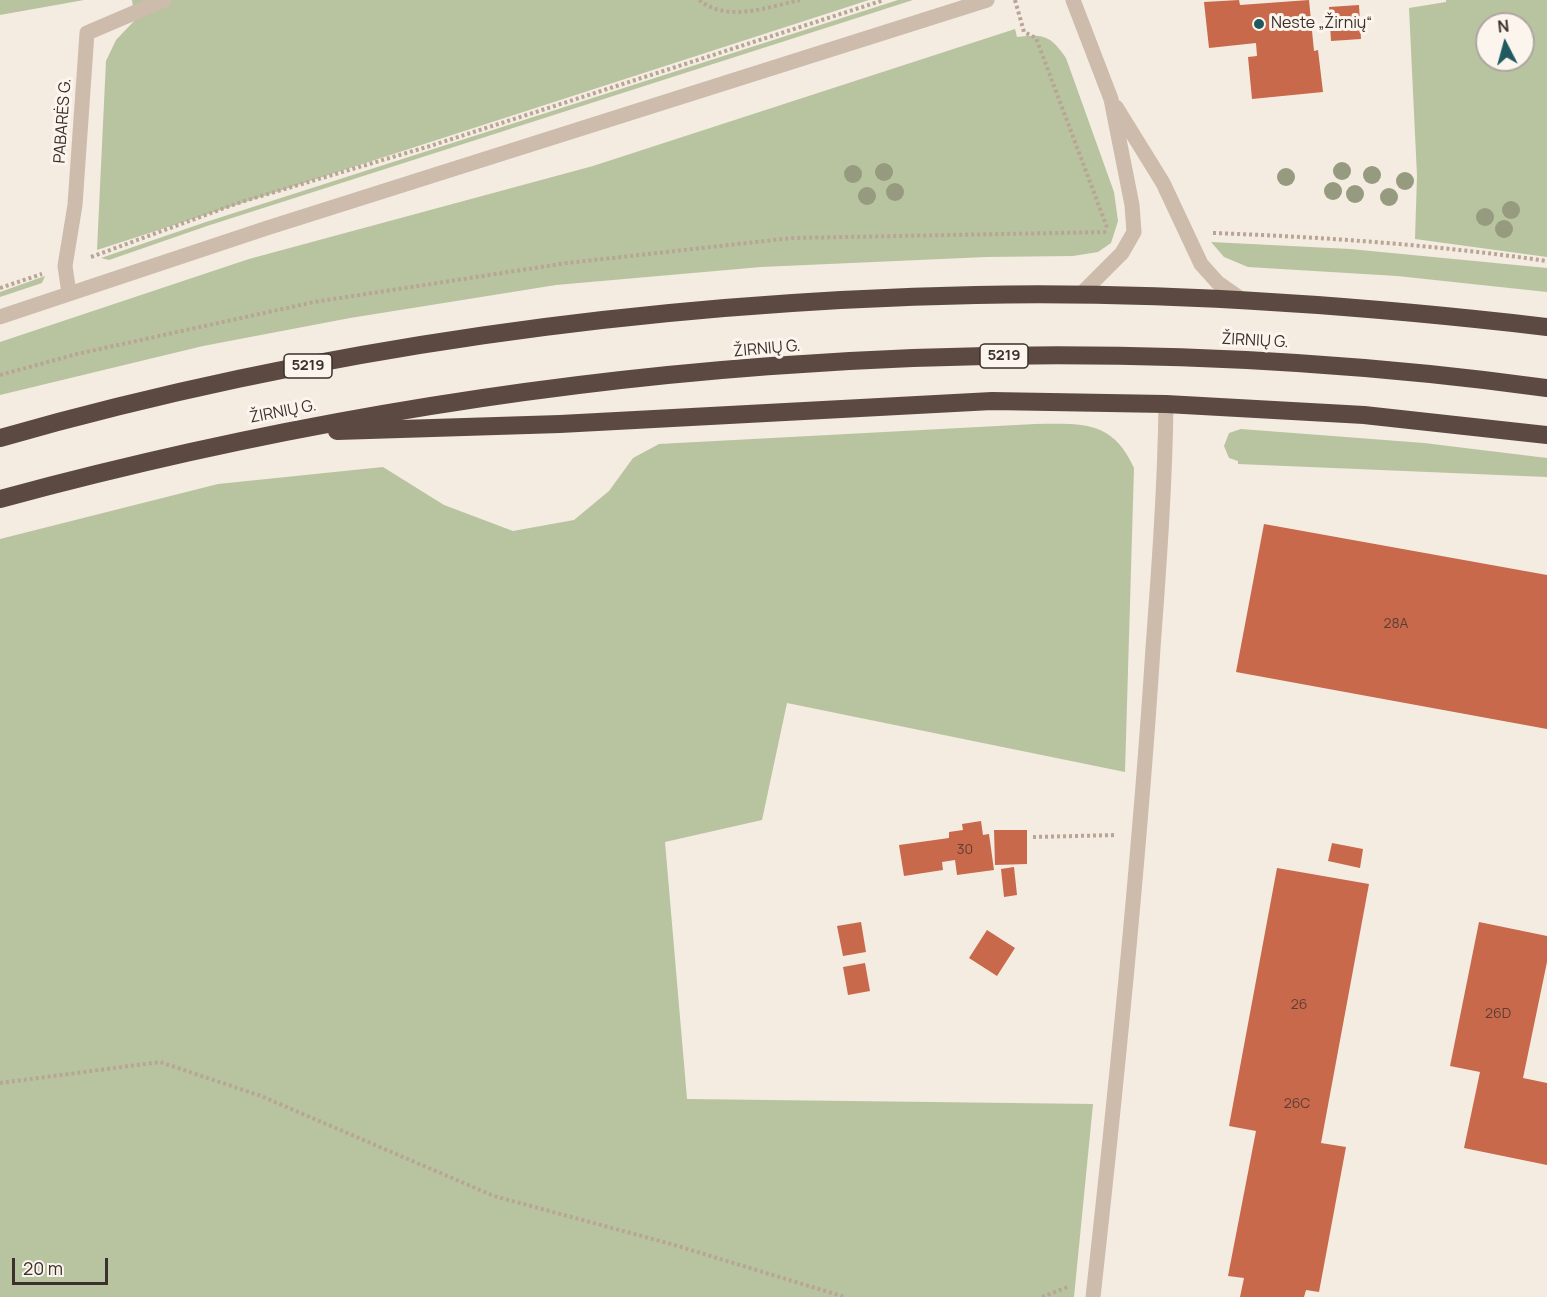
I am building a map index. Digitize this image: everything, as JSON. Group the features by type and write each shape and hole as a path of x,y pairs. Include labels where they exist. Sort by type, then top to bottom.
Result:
{"highway":[{"name":"5219","path":"0,438 78,416 253,376 474,338 620,319 827,301 975,295 1240,299 1439,314 1547,327"},
{"name":"ŽIRNIŲ G.","path":"0,499 112,469 275,433 461,401 565,387 840,362 965,356 1172,356 1462,376 1547,388"},
{"name":"5219","path":"275,433 548,424 970,402 1166,404 1364,415 1547,435"}],"street":[{"name":"PABARĖS G.","path":"69,293 65,266 75,205 87,33 164,0"},
{"path":"0,317 680,95 987,0"},
{"path":"1073,0 1111,99 1132,205 1134,232 1122,253 1080,295"},
{"path":"1111,99 1163,183 1201,264 1218,283 1240,299"},
{"path":"1093,1297 1122,1035 1139,835 1165,467 1166,404"}],"path":[{"path":"699,0 709,8 741,13 800,0"},
{"path":"0,288 241,202 430,146 884,0"},
{"path":"1015,0 1024,32 1036,38 1105,216 1108,232"},
{"path":"0,375 77,354 314,302 567,263 792,238 1134,232"},
{"path":"1186,233 1318,236 1456,248 1547,261"},
{"path":"1033,837 1139,835"},
{"path":"0,1083 160,1062 261,1096 494,1196 671,1244 845,1297"}],"green space":[{"path":"0,0 84,0 0,15"},
{"path":"132,0 869,0 97,250 106,61 116,40 135,20"},
{"path":"898,0 913,0 207,226 109,260 101,258 206,222"},
{"path":"1446,0 1547,0 1547,257 1415,239 1417,176 1409,8 1446,2"},
{"path":"1015,29 1017,37 1040,36 1051,40 1066,58 1114,192 1118,221 1111,243 1098,252 1073,256 986,257 761,267 556,285 350,318 203,346 0,395 0,342 249,259 593,166"},
{"path":"1211,242 1350,249 1547,268 1547,292 1397,276 1248,267 1224,257"},
{"path":"45,276 42,283 0,297 0,292"},
{"path":"1035,424 1080,425 1105,433 1116,440 1134,468 1125,772 787,703 762,820 665,842 687,1099 1093,1104 1074,1297 0,1297 0,539 218,484 383,467 444,505 513,531 574,520 609,491 633,458 659,444"},
{"path":"1241,429 1424,443 1547,458 1547,477 1238,464 1238,461 1229,458 1224,446 1229,433"}],"building":[{"name":"Neste „Žirnių“","path":"1239,0 1240,5 1309,0 1314,51 1318,50 1323,92 1252,99 1248,57 1257,56 1256,43 1209,48 1204,2"},
{"path":"1359,5 1361,39 1331,41 1329,7"},
{"path":"1264,524 1547,575 1547,729 1236,672"},
{"path":"981,821 983,835 989,834 994,870 957,875 955,860 942,862 943,870 904,876 899,845 949,838 949,832 963,830 962,824"},
{"path":"994,830 1027,830 1027,864 995,865"},
{"path":"1332,843 1363,849 1360,868 1328,861"},
{"path":"1014,867 1017,895 1004,897 1001,869"},
{"path":"1277,868 1369,884 1321,1143 1346,1147 1319,1292 1306,1290 1304,1297 1240,1297 1244,1278 1228,1276 1256,1131 1229,1126"},
{"path":"861,922 866,952 843,956 837,926"},
{"path":"1479,922 1547,936 1547,962 1523,1078 1547,1083 1547,1165 1464,1148 1480,1072 1450,1066"},
{"path":"987,930 1015,948 997,976 969,958"},
{"path":"865,963 870,991 848,995 843,967"}],"place":[{"name":"Neste „Žirnių“","path":"1259,24"}]}
